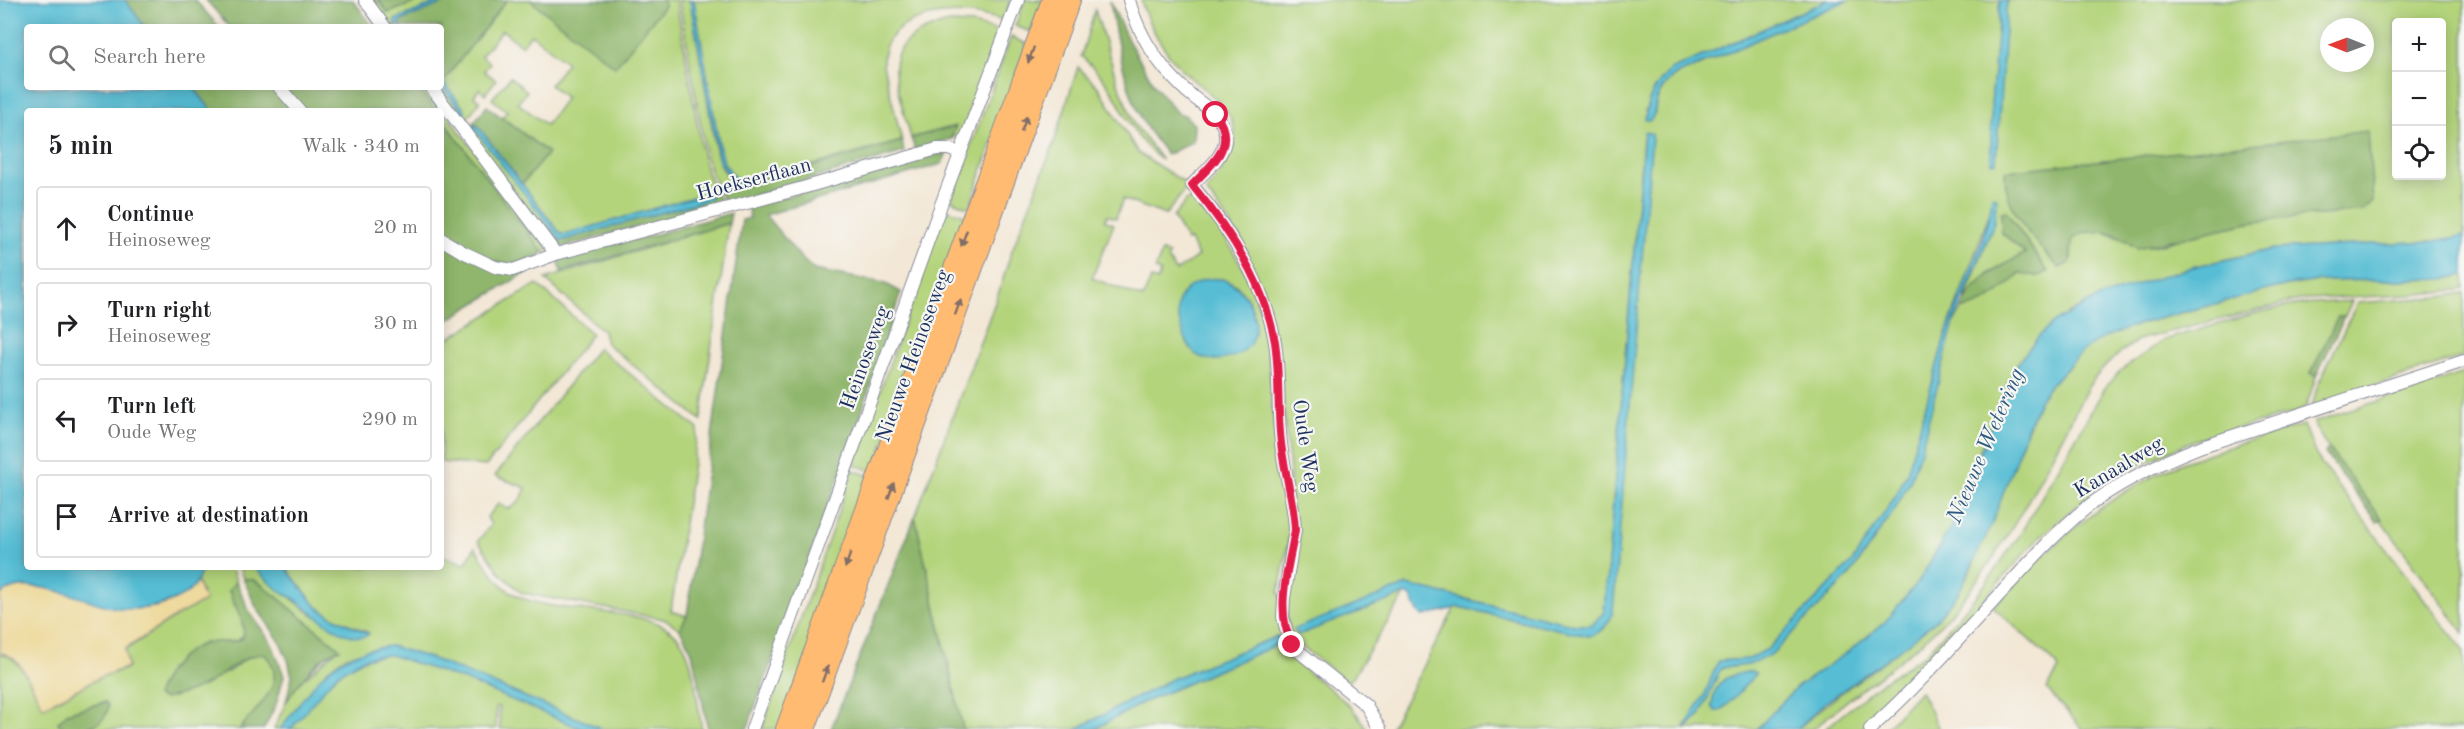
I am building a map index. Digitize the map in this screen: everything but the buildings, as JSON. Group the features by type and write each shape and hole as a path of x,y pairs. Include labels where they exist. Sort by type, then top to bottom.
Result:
{"highway":[{"name":"Nieuwe Heinoseweg","path":"786,729 1052,0"},
{"name":"Nieuwe Heinoseweg","path":"805,729 1070,0"}],"street":[{"path":"365,0 383,24"},
{"name":"Heinoseweg","path":"752,729 1018,0"},
{"name":"Oude Weg","path":"1129,0 1134,18 1148,45 1167,71 1222,123 1225,141 1222,150 1192,185 1223,226 1254,277 1271,322 1275,345 1282,448 1295,517 1283,608 1287,633 1292,645 1304,656 1366,705 1380,729"},
{"path":"282,90 297,108"},
{"path":"433,90 554,254"},
{"name":"Hoekserflaan","path":"444,241 501,270 518,269 554,254 799,189 937,149 948,149 961,153"},
{"name":"Kanaalweg","path":"1870,729 1912,688 2051,539 2086,508 2115,488 2202,446 2464,361"}],"green space":[{"path":"125,0 195,0 216,24 143,24"},
{"path":"206,0 353,0 371,24 227,24"},
{"path":"370,0 378,0 388,13 421,0 443,0 395,20 396,24 388,24"},
{"path":"378,0 421,0 388,13"},
{"path":"451,0 507,0 444,81 444,24 400,24 407,18"},
{"path":"507,0 530,0 615,66 664,6 663,0 676,0 703,157 708,175 717,193 710,195 707,193 561,234 522,184 547,152 502,117 507,111 492,99 510,77 527,91 518,103 546,125 566,98 550,85 567,63 531,34 522,46 502,30 481,56 490,63 484,71 496,80 485,94 479,89 474,96 480,101 464,121 438,90 444,90 463,114 465,110 444,81"},
{"path":"530,0 663,0 664,6 615,67"},
{"path":"679,0 690,0 716,151 721,167 736,186 720,192 706,156"},
{"path":"694,0 1010,0 1003,21 968,14 928,16 895,32 886,46 883,65 902,141 740,185 724,163 720,150"},
{"path":"1025,0 1043,0 1031,32 1015,26"},
{"path":"1141,0 1828,0 1671,70 1655,89 1645,112 1655,113 1660,92 1674,76 1848,0 2000,0 1991,105 1996,144 2007,0 2464,0 2464,236 2434,241 2274,249 2192,267 2096,299 2069,313 2039,336 2020,360 1989,426 1952,525 1919,581 1884,623 1849,651 1797,687 1757,729 1686,729 1700,715 1721,668 1739,666 1784,641 1849,576 1895,509 1910,481 1953,325 1962,309 1985,300 2020,274 2038,276 2048,272 2006,211 2002,212 2002,233 2025,253 1988,274 1965,299 1994,222 1990,212 1945,336 1907,474 1895,497 1852,562 1768,649 1749,659 1718,661 1705,694 1684,729 1390,729 1455,608 1459,607 1588,636 1603,630 1611,618 1652,134 1645,132 1643,138 1604,612 1592,625 1575,625 1407,585 1298,635 1406,593 1349,683 1302,647 1291,635 1287,617 1290,471 1280,377 1243,247 1228,221 1206,191 1223,168 1234,146 1233,123 1227,111 1216,99 1194,81 1167,52 1149,21","holes":["2368,132 2368,207 2363,211 2243,224 2150,246 2141,246 2113,235 2092,231 2082,233 2072,240 2071,260 2047,255 2024,227 2013,207 2006,171","1752,671 1756,674 1724,708 1724,679"]},
{"path":"1110,1 1129,42 1155,86 1176,112 1186,116 1194,125 1193,141 1167,155 1147,128 1133,100 1119,49"},
{"path":"1095,10 1117,81 1135,125 1162,160 1145,145 1107,84 1081,56"},
{"path":"949,23 972,24 999,31 961,134 951,139 955,126 911,138 896,80 895,65 899,52 908,40 924,31"},
{"path":"1011,37 1027,44 969,208 951,200"},
{"path":"1078,67 1099,88 1138,153 1187,184 1165,215 1123,199 1116,218 1107,215 1105,221 1114,224 1092,278 1143,298 1151,279 1158,281 1160,272 1155,270 1162,252 1169,254 1167,258 1176,271 1198,256 1190,240 1187,241 1173,217 1187,200 1197,199 1205,205 1248,276 1266,330 1276,450 1289,515 1290,530 1279,592 1296,652 1296,663 1344,701 1367,729 1095,729 1142,703 1281,643 1278,636 1174,678 1076,729 963,729 915,517 1000,289 1011,253 1054,143","holes":["1209,279 1221,279 1235,285 1246,295 1252,309 1255,325 1252,339 1243,351 1228,357 1206,357 1196,283"]},
{"path":"195,90 276,90 291,108 210,108"},
{"path":"286,90 420,90 434,108 301,108"},
{"path":"420,90 428,90 442,108 434,108"},
{"path":"487,106 548,153 522,184 477,125 473,123"},
{"path":"444,111 549,250 544,253 444,121"},
{"path":"444,121 544,253 528,261 509,265 478,255 444,236"},
{"path":"473,123 475,129 559,238 559,248 470,134"},
{"path":"956,126 951,139 915,149 911,138"},
{"path":"2368,131 2373,202 2363,211 2252,222 2137,248 2115,234 2102,232 2082,234 2072,240 2070,263 2059,268 2022,224 2009,199 2006,185 2005,171"},
{"path":"902,141 904,152 745,198 724,203 720,192"},
{"path":"947,152 942,164 765,215 814,270 884,283 901,292 853,438 747,729 708,729 692,652 680,629 687,615 742,220 750,218 748,207"},
{"path":"717,193 721,204 559,248 559,238 561,241"},
{"path":"947,210 965,215 874,471 854,465 943,212"},
{"path":"2006,211 2048,272 2038,276 2020,274 1986,301 1962,309 1972,290 1997,269 2025,253 2002,233 2001,212"},
{"path":"731,213 729,223 561,272 558,257 649,236"},
{"path":"729,223 701,420 606,343 603,331 545,279"},
{"path":"444,243 504,272 527,272 444,322"},
{"path":"2464,275 2464,289 2412,295 2303,299 2141,339 2126,349 2100,372 2088,387 2022,511 1985,570 1964,598 1926,638 1814,729 1798,729 1820,709 1914,638 1954,596 1971,570 2039,401 2051,384 2085,349 2105,337 2143,323 2287,285 2322,281 2446,279"},
{"path":"537,284 592,334 486,466 444,462 444,341"},
{"path":"2464,293 2464,356 2312,407 2317,387 2357,303"},
{"path":"2352,301 2345,316 2338,317 2311,373 2316,376 2306,407 2300,411 2192,441 2105,483 2040,537 1946,641 1861,729 1825,729 1882,682 1926,654 1979,593 2019,536 2106,386 2120,371 2164,340 2256,313 2299,304"},
{"path":"2345,316 2316,376 2311,373 2338,317"},
{"path":"598,348 698,429 671,611 687,616 680,629 659,618 522,593 501,574 478,541 491,525 487,517 499,503 506,509 514,506 521,499 526,488 495,476"},
{"path":"2464,373 2464,633 2328,448 2314,422"},
{"path":"2303,425 2316,455 2328,473 2464,651 2464,729 2082,729 2047,689 2059,669 2056,664 1993,607 2056,544 2102,507 2127,491 2153,476 2195,458"},
{"path":"2328,448 2382,519 2377,521 2325,453"},
{"path":"853,470 872,477 781,729 762,729"},
{"path":"915,517 963,729 831,729"},
{"path":"475,547 491,572 506,589 530,601 552,606 628,615 651,621 670,630 683,644 687,653 702,729 603,729 433,659 390,646 345,657 327,670 280,729 274,729 286,702 299,683 339,648 261,584 243,578 240,570 257,570 312,615 369,633 317,607 287,570 444,570 444,556 465,564"},
{"path":"201,570 232,570 236,581 229,590 242,623 244,635 236,642 204,643 169,669 228,672 249,657 264,653 272,663 275,673 273,683 263,702 240,729 88,729 97,724 105,702 67,713 58,723 65,729 0,729 0,654 14,660 20,667 44,707 101,677 128,668 125,650 178,615 205,601 197,582"},
{"path":"243,578 261,584 340,649 317,663 286,702 292,676 288,660 279,640 256,607"},
{"path":"236,581 249,611 272,644 284,676 276,704 264,729 240,729 269,693 273,683 272,664 264,654 241,661 197,689 163,699 156,696 169,671 190,650 206,643 243,638 243,626 229,590"},
{"path":"391,655 464,680 582,729 500,729 499,707 496,707 496,729 291,729 322,690 345,670 373,657"},
{"path":"1920,691 1939,729 1885,729"},
{"path":"106,702 108,706 103,719 92,726 65,729 58,723 67,713"}],"sand":[{"path":"197,582 205,601 178,615 125,649 128,667 101,677 43,707 20,667 8,655 0,653 0,595 19,587 42,587 121,607 148,608 173,601"}],"water":[{"path":"0,0 125,0 143,24 24,24 24,90 195,90 210,108 24,108 24,570 201,570 196,583 180,598 159,605 135,609 111,607 39,587 12,589 0,595"},
{"path":"443,0 451,0 407,18 400,24 395,24 395,20"},
{"path":"690,0 694,0 720,150 724,163 740,185 738,188 719,161"},
{"path":"1828,0 1848,0 1674,76 1659,94 1652,119 1645,120 1653,92 1671,70"},
{"path":"2000,0 2007,0 1996,162 1991,163 1991,105"},
{"path":"444,83 465,110 465,115 444,90"},
{"path":"476,124 559,232 564,235 707,193 711,196 709,199 561,241 474,129"},
{"path":"1644,132 1652,134 1652,137 1613,612 1607,624 1601,631 1588,636 1459,607 1424,616 1419,614 1411,597 1406,594 1298,635 1294,629 1407,585 1575,625 1592,625 1604,612"},
{"path":"1992,196 1997,197 1994,222 1953,325 1921,450 1910,481 1895,509 1849,576 1772,654 1748,665 1721,668 1700,715 1684,729 1705,694 1718,661 1749,659 1768,649 1852,562 1895,497 1907,473 1945,337 1982,241"},
{"name":"Nieuwe Wetering","path":"2464,236 2464,275 2446,279 2322,281 2287,285 2143,323 2105,337 2085,349 2051,384 2039,401 1992,524 1959,592 1937,619 1910,642 1822,705 1798,729 1757,729 1797,687 1849,651 1884,623 1919,581 1952,525 2008,383 2020,360 2039,336 2054,322 2096,299 2136,285 2192,267 2274,249 2434,241"},
{"path":"1206,279 1223,279 1233,284 1240,290 1250,306 1255,324 1251,342 1247,348 1233,357 1216,360 1200,357 1187,343 1178,314 1180,299 1189,288"},
{"path":"256,570 287,570 317,607 369,634 361,637 343,633 277,589"},
{"path":"1278,636 1281,643 1142,703 1095,729 1076,729 1174,678"},
{"path":"391,646 433,659 603,729 582,729 464,680 391,655 361,660 336,675 291,729 280,729 314,685 338,663 370,649"},
{"path":"1752,671 1756,674 1734,698 1720,711 1715,711 1712,706 1719,684 1729,677"}],"route":[{"path":"1216,115 1224,130 1225,141 1222,150 1192,185 1223,226 1254,277 1271,322 1275,345 1282,448 1295,517 1283,608 1285,626 1292,645"}]}
